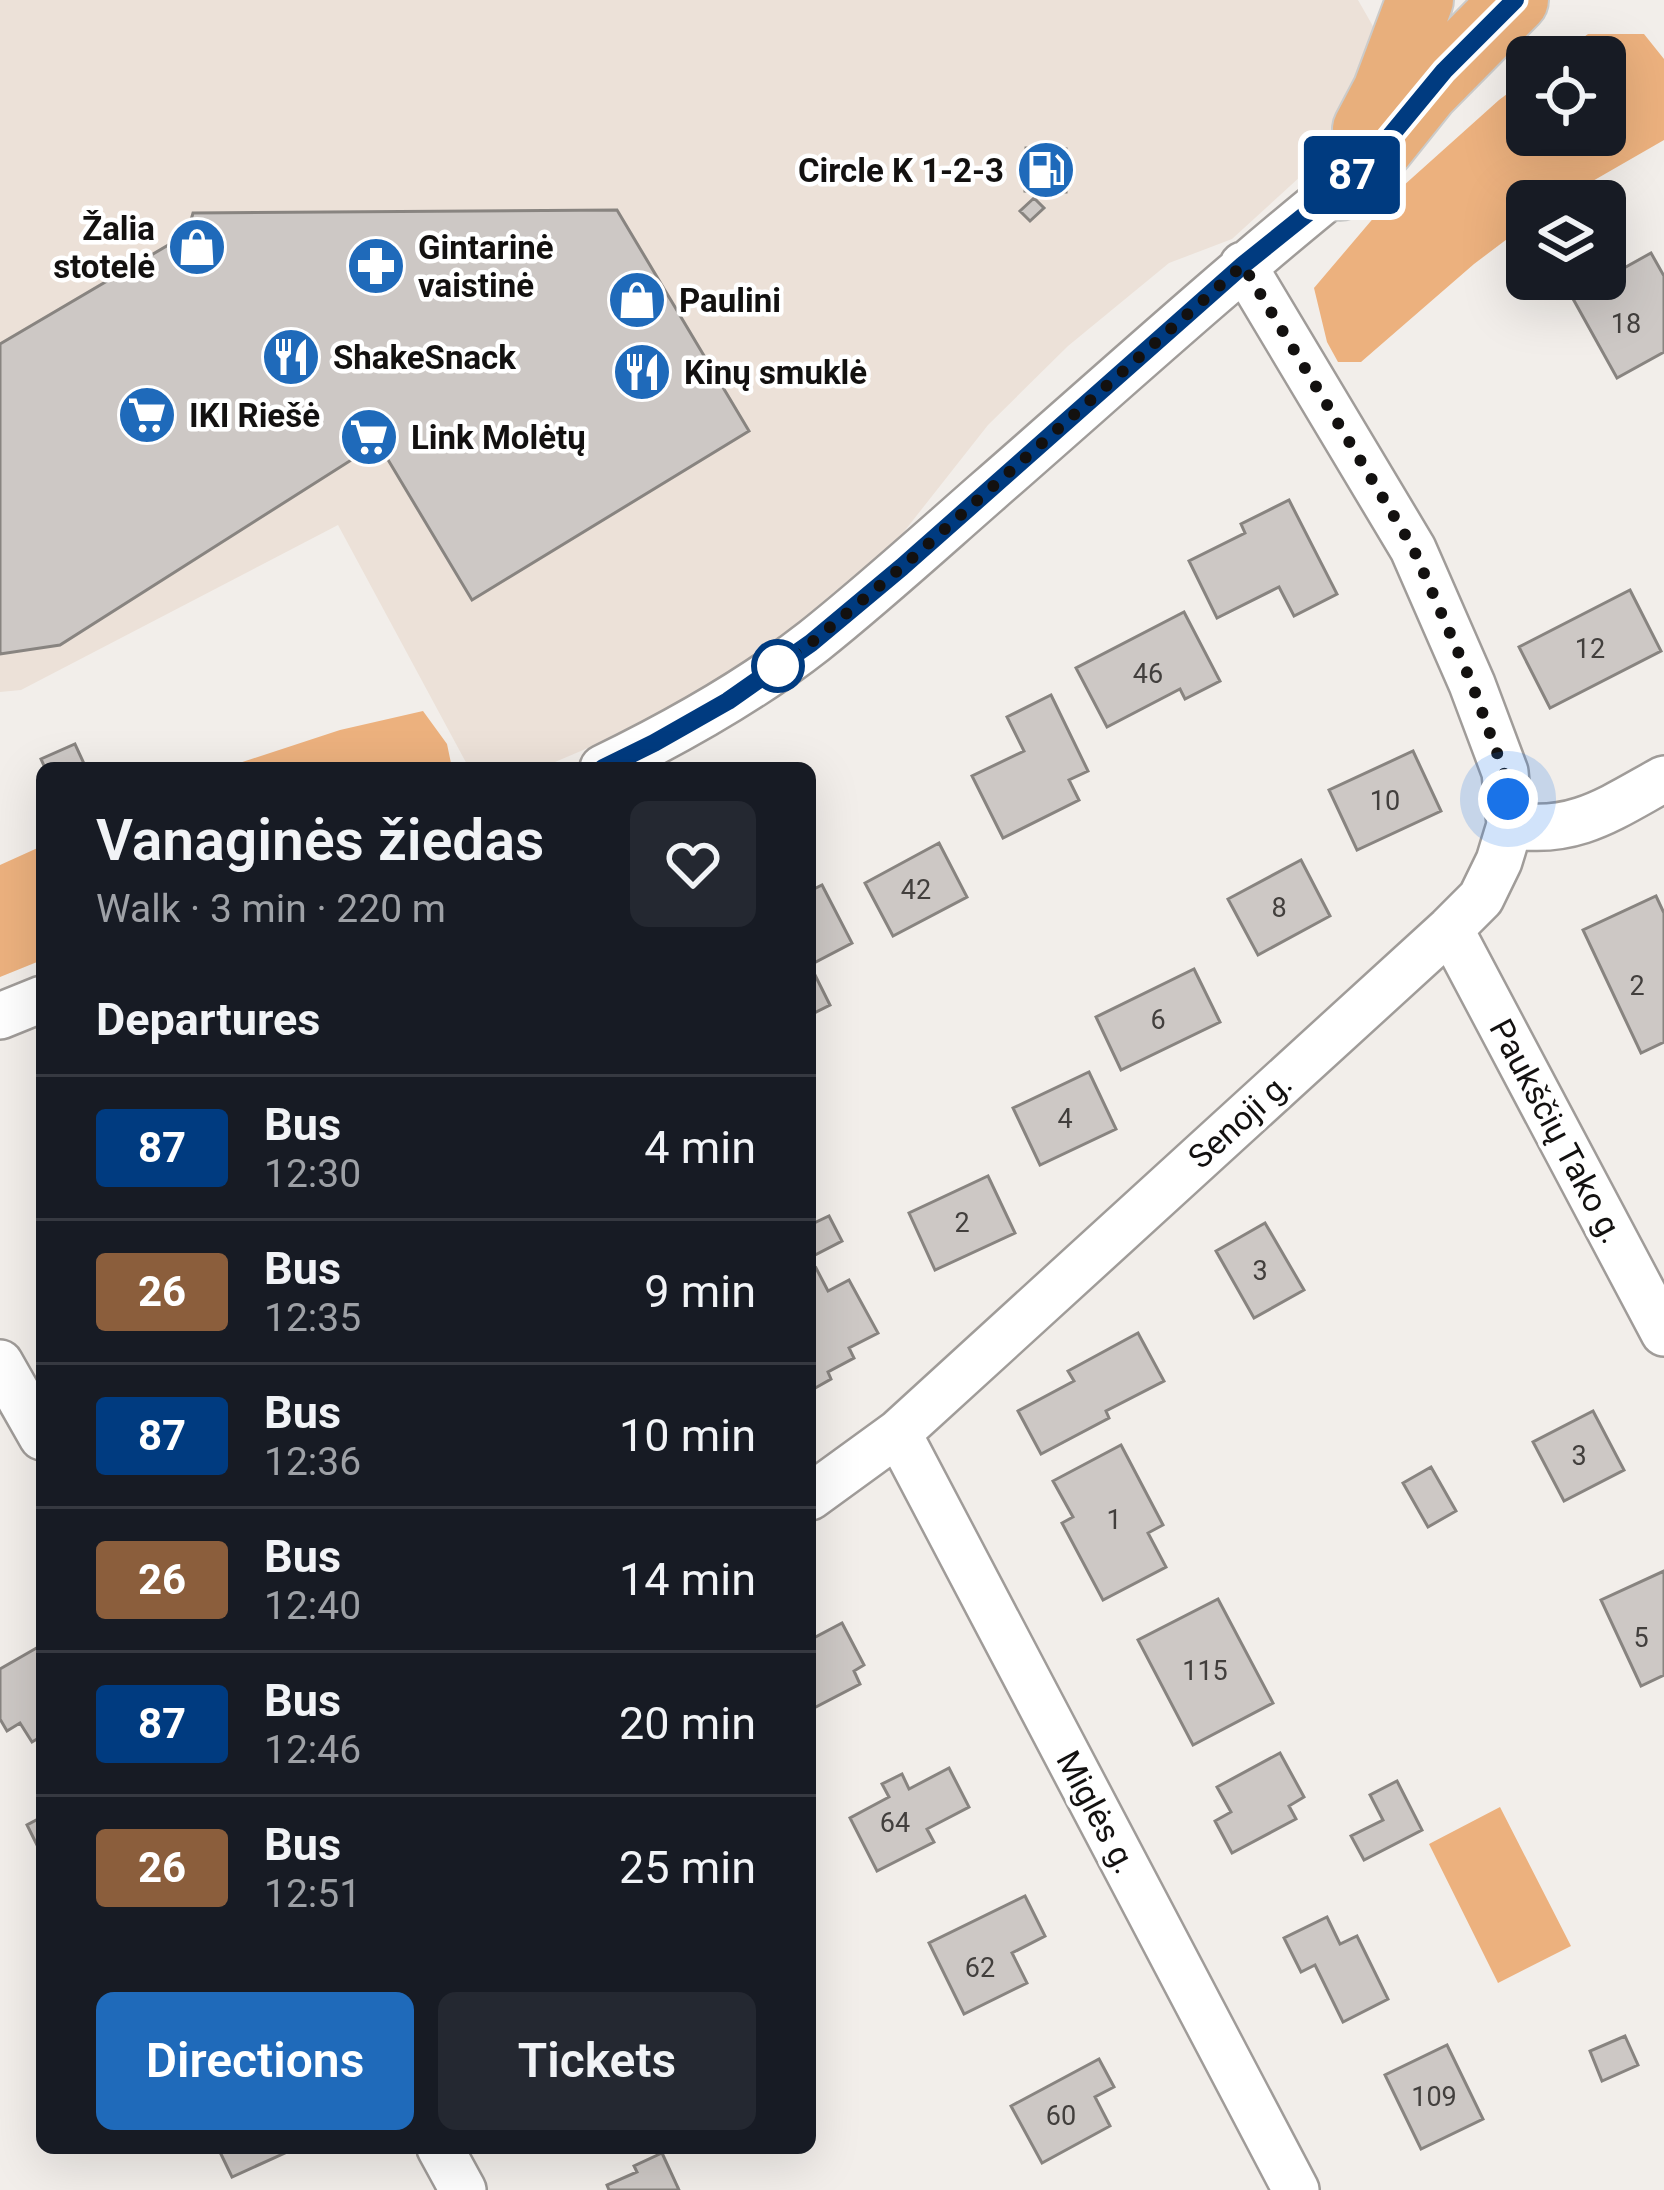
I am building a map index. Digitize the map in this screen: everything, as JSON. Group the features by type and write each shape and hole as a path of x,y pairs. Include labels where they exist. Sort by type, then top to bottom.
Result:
{"highway":[{"path":"1380,0 1390,15 1411,77"},
{"path":"1411,77 1420,0"},
{"path":"1411,77 1462,28 1471,0"},
{"path":"1340,187 1386,92 1515,0"}],"street":[{"path":"615,762 728,701 811,643 1243,265 1340,187"},
{"path":"1243,265 1413,548 1504,772 1510,825 1564,828 1596,817 1664,779"},
{"name":"Senoji g.","path":"816,1493 898,1433 1450,929 1481,898 1510,825"},
{"name":"Paukščių Tako g.","path":"1450,929 1664,1334"},
{"path":"0,1016 36,1001"},
{"path":"0,1363 36,1426"},
{"name":"Miglės g.","path":"898,1433 1296,2190"},
{"path":"443,2154 463,2190"}],"shaded area":[{"path":"0,0 1358,0 1378,35 1358,116 1325,154 1232,239 1169,263 1068,346 988,425 899,538 736,674 623,733 555,762 466,762 338,525 21,690 0,692"},
{"path":"1644,34 1664,59 1664,140 1594,180 1506,180 1506,240 1361,362 1338,362 1327,342 1314,288 1393,195 1506,95 1506,156 1626,156 1626,36 1585,36"},
{"path":"423,711 447,744 451,762 242,762 340,730"},
{"path":"36,849 36,962 0,977 0,865"},
{"path":"1500,1807 1571,1946 1498,1983 1429,1844"}],"building":[{"name":"Circle K 1-2-3","path":"1026,148 1066,149 1066,192 1025,191"},
{"path":"1034,198 1044,208 1030,221 1020,211"},
{"name":"Link Molėtų","path":"617,210 749,431 472,600 378,443 60,645 0,654 0,344 187,234 193,213"},
{"path":"1651,253 1664,276 1664,352 1617,378 1574,300 1626,300 1626,267"},
{"path":"1289,500 1337,594 1294,616 1279,587 1217,618 1189,561 1245,533 1241,524"},
{"path":"1630,590 1661,651 1550,708 1519,647"},
{"path":"1184,612 1220,681 1185,699 1180,689 1107,727 1076,668"},
{"path":"1051,695 1088,771 1069,780 1079,800 1003,838 972,776 1024,751 1007,717"},
{"path":"75,744 83,762 42,762"},
{"path":"1413,751 1441,811 1357,850 1329,790"},
{"path":"939,843 967,897 893,936 865,883"},
{"path":"1301,860 1330,916 1258,955 1228,899"},
{"path":"822,885 852,943 816,962 816,888"},
{"path":"1656,896 1664,913 1664,1042 1641,1053 1583,930"},
{"path":"1194,969 1220,1022 1121,1070 1096,1017"},
{"path":"816,977 830,1005 816,1012"},
{"path":"1089,1072 1116,1129 1040,1165 1013,1108"},
{"path":"988,1176 1015,1233 935,1270 909,1213"},
{"path":"829,1216 842,1241 816,1254 816,1222"},
{"path":"1265,1223 1304,1290 1254,1318 1216,1251"},
{"path":"816,1268 828,1291 849,1280 878,1333 849,1348 854,1358 828,1372 831,1379 816,1388"},
{"path":"1138,1333 1164,1381 1106,1411 1109,1418 1041,1454 1018,1411 1074,1381 1068,1371"},
{"path":"1593,1411 1624,1470 1564,1501 1533,1442"},
{"path":"1121,1445 1163,1525 1148,1533 1166,1567 1103,1600 1062,1523 1073,1517 1053,1481"},
{"path":"1431,1467 1456,1511 1428,1527 1403,1483"},
{"path":"1664,1571 1664,1675 1641,1686 1601,1600"},
{"path":"1218,1599 1273,1703 1193,1745 1138,1640"},
{"path":"842,1623 864,1665 854,1671 860,1684 816,1707 816,1637"},
{"path":"36,1648 36,1740 32,1742 20,1723 7,1731 0,1719 0,1669"},
{"path":"1280,1753 1304,1797 1289,1806 1296,1819 1232,1853 1215,1821 1231,1812 1217,1787"},
{"path":"949,1768 969,1807 927,1829 934,1842 877,1871 850,1818 889,1797 882,1784 902,1774 909,1789"},
{"path":"1397,1781 1422,1830 1364,1860 1351,1836 1383,1820 1370,1795"},
{"path":"36,1820 36,1843 27,1825"},
{"path":"1025,1896 1045,1936 1012,1953 1027,1983 964,2014 929,1943"},
{"path":"1327,1917 1340,1944 1357,1936 1388,1999 1343,2022 1315,1965 1301,1972 1284,1938"},
{"path":"1625,2036 1638,2065 1602,2081 1590,2051"},
{"path":"1447,2045 1483,2119 1421,2149 1385,2075"},
{"path":"1099,2059 1114,2087 1095,2097 1110,2126 1042,2163 1011,2106"},
{"path":"221,2154 283,2154 232,2177"},
{"path":"662,2154 679,2190 609,2190 607,2185 637,2172 634,2166"}],"bus line":[{"name":"87","path":"615,762 728,701 811,643 902,567 1243,265 1340,187 1515,0"}],"place":[{"name":"Circle K 1-2-3","path":"1046,170"},
{"name":"Žalia stotelė","path":"197,247"},
{"name":"Gintarinė vaistinė","path":"376,266"},
{"name":"Paulini","path":"637,300"},
{"name":"ShakeSnack","path":"291,357"},
{"name":"Kinų smuklė","path":"642,372"},
{"name":"IKI Riešė","path":"147,415"},
{"name":"Link Molėtų","path":"369,437"}],"route":[{"path":"778,666 902,567 1243,265 1413,548 1472,684 1504,772 1508,799"}]}
